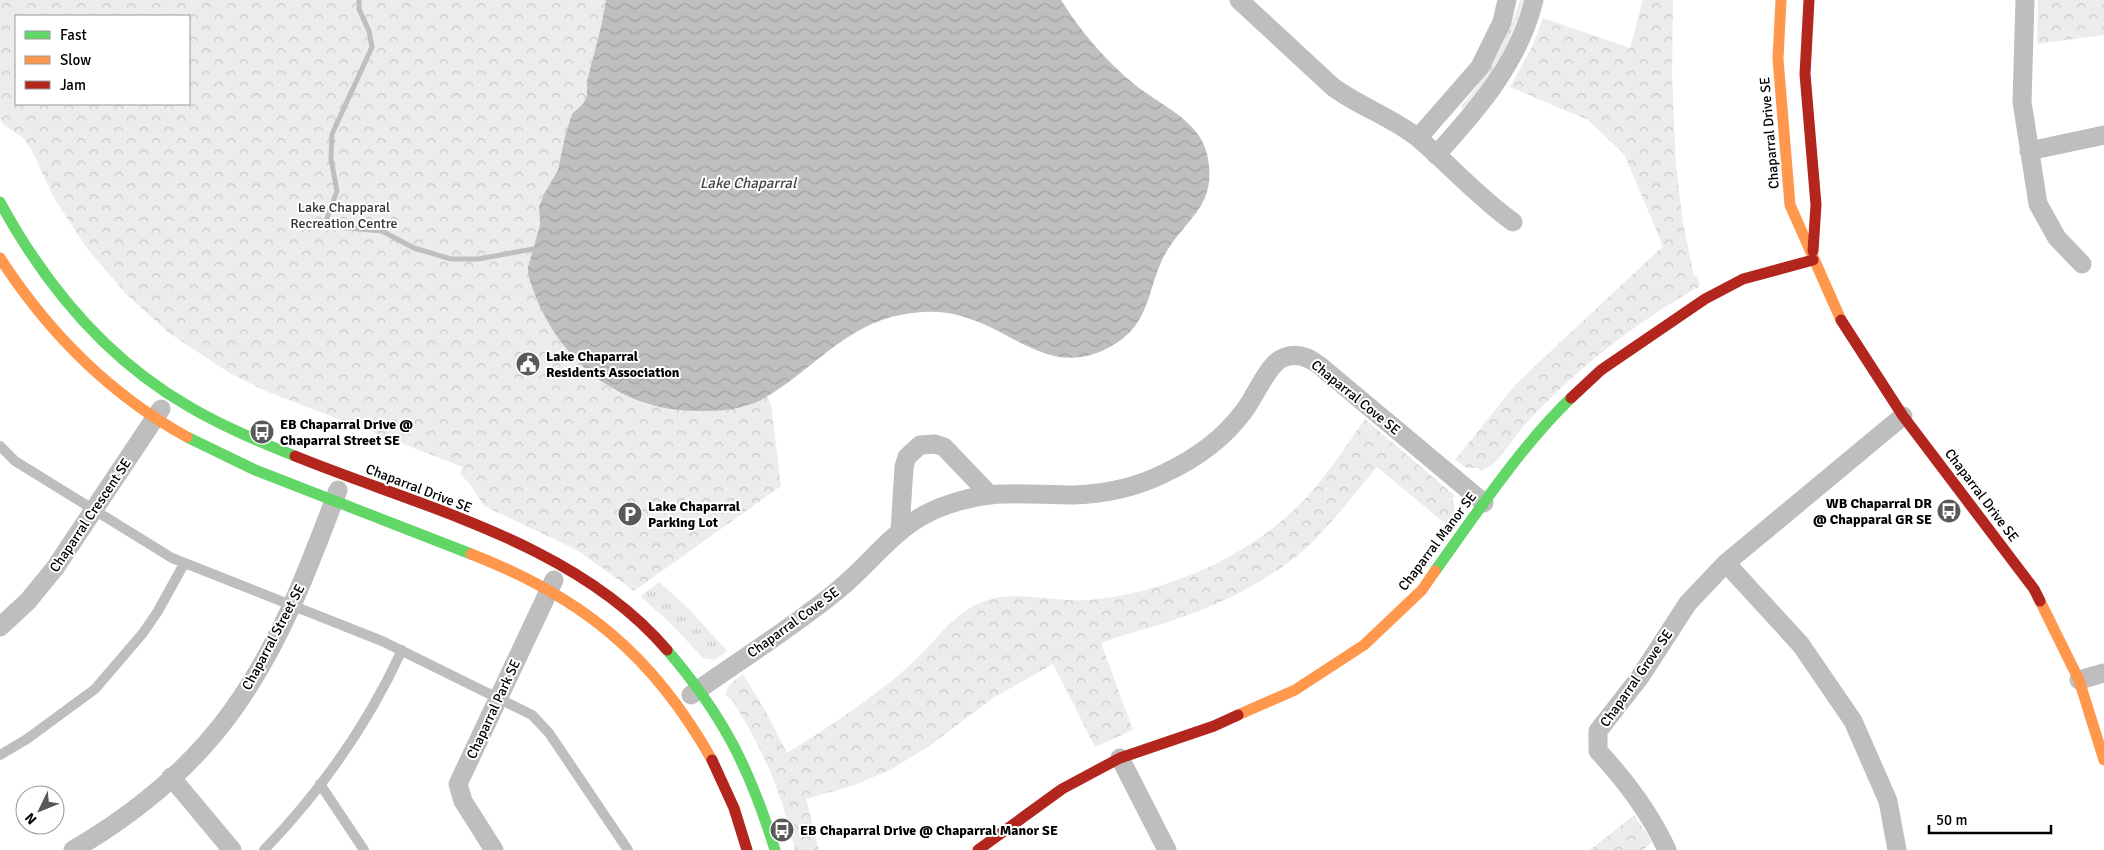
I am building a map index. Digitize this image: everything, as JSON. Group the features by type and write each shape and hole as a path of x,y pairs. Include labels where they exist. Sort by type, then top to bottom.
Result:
{"street":[{"path":"1239,0 1333,87 1349,99 1393,121 1418,138 1476,194 1513,222"},
{"path":"1418,138 1480,67 1502,22 1507,0"},
{"path":"1436,155 1464,125 1502,77 1528,25 1534,0"},
{"name":"Chaparral Drive SE","path":"1781,0 1778,59 1790,205 1813,260 1845,329 1903,416 2034,589 2079,680 2104,760"},
{"name":"Chaparral Drive SE","path":"1809,0 1805,74 1816,205 1813,260"},
{"path":"2025,0 2022,102 2038,204 2057,238 2082,264"},
{"path":"2029,151 2104,135"},
{"name":"Chaparral Drive SE","path":"0,202 34,261 71,309 114,352 170,395 235,431 486,530 562,566 601,590 639,620 668,649 701,688 722,721 744,762 760,800 775,850"},
{"path":"0,258 22,291 66,344 106,382 155,418 226,457 500,566 550,589 610,631 650,670 678,704 697,733 719,773 735,810 747,850"},
{"name":"Chaparral Manor SE","path":"978,850 1062,789 1120,758 1214,726 1294,690 1364,645 1422,590 1484,503 1560,409 1608,364 1705,299 1743,279 1813,260"},
{"name":"Chaparral Cove SE","path":"678,704 836,591 900,531 940,507 989,494 1017,492 1085,494 1117,489 1159,476 1189,460 1219,438 1245,410 1271,367 1280,359 1295,355 1304,356 1319,365 1484,503"},
{"name":"Chaparral Crescent SE","path":"0,626 40,587 94,510 170,395"},
{"name":"Chaparral Grove SE","path":"1667,850 1657,829 1622,777 1598,751 1598,731 1640,677 1688,603 1726,563 1903,416"},
{"path":"900,531 904,467 909,454 920,445 935,444 944,447 989,494"},
{"name":"Chaparral Street SE","path":"73,850 135,808 171,777 197,753 232,711 268,653 292,606 344,475"},
{"path":"1726,563 1800,645 1853,721 1888,801 1897,850"},
{"name":"Chaparral Park SE","path":"494,850 463,801 458,784 562,566"},
{"path":"2079,680 2104,673"},
{"path":"1120,758 1167,850"},
{"path":"171,777 232,850"}],"lane":[{"path":"0,446 15,461 162,553 184,564 402,650 532,715 542,723 628,850"},
{"path":"0,755 27,739 95,689 143,634 184,564"},
{"path":"264,850 331,771 369,713 402,650"},
{"path":"320,784 364,850"}],"green space":[{"name":"Lake Chapparal Recreation Centre","path":"0,0 606,0 587,81 587,95 583,104 572,114 558,170 544,194 539,216 540,225 528,267 546,318 564,347 593,376 615,391 645,404 685,411 707,412 746,406 766,396 771,403 781,486 634,591 577,550 484,506 470,484 460,474 463,467 268,392 231,374 169,333 126,294 86,247 54,198 31,149 23,138 3,124 0,119"},
{"path":"1520,0 1524,0 1500,58 1483,85 1463,109 1461,108 1489,69 1509,29"},
{"path":"1643,0 1673,0 1672,74 1676,165 1683,223 1694,276 1697,276 1700,286 1651,316 1583,368 1522,428 1492,464 1480,471 1479,468 1467,468 1455,460 1515,385 1663,246 1624,154 1588,120 1510,87 1532,47 1543,18 1630,48"},
{"path":"2038,0 2104,0 2104,35 2037,44"},
{"path":"1365,419 1455,496 1452,499 1454,513 1448,526 1377,467 1333,520 1304,550 1267,577 1227,599 1199,611 1101,643 1133,730 1095,747 1053,664 993,698 928,747 890,770 852,786 806,799 819,850 795,850 786,815 767,764 736,706 725,695 730,685 737,678 743,674 766,712 787,753 881,689 918,657 960,615 980,603 993,599 1020,596 1089,600 1119,596 1178,580 1234,554 1284,519 1306,498 1329,470"},
{"path":"659,582 689,609 727,651 714,660 703,658 670,623 640,596"},
{"path":"1634,815 1652,842 1643,850 1590,850"}],"water":[{"name":"Lake Chaparral","path":"606,0 1061,0 1086,35 1114,66 1135,85 1177,114 1196,132 1203,142 1207,154 1209,172 1208,187 1204,200 1171,244 1163,258 1148,301 1132,330 1117,343 1104,350 1084,357 1065,357 1048,354 1031,348 979,322 961,316 938,312 915,313 900,315 861,329 778,389 761,400 745,406 720,411 694,411 664,408 636,400 611,387 588,371 568,351 552,328 538,302 528,274 528,267 540,225 539,207 558,170 572,114 583,104 587,95 587,81"}],"waterway":[{"path":"359,0 359,9 369,31 372,47 332,134 331,159 337,191 327,218 329,224 337,227 382,231 414,248 451,259 478,259 533,249"}],"traffic: fast":[{"path":"0,202 18,233 57,290 104,342 130,366 188,406 240,433 295,456"},
{"path":"1435,571 1534,437 1571,398"},
{"path":"187,437 255,470 471,554"},
{"path":"667,650 704,697 733,744 745,768 775,850"}],"traffic: slow":[{"path":"1781,0 1778,59 1790,205 1841,320"},
{"path":"0,258 38,311 82,359 132,401 187,437"},
{"path":"471,554 511,571 547,590 580,610 611,634 639,660 665,690 689,723 712,760"},
{"path":"1238,715 1295,690 1364,645 1422,590 1435,571"},
{"path":"2040,601 2079,680 2104,760"}],"traffic: jam":[{"path":"1809,0 1805,74 1816,205 1813,251"},
{"path":"1571,398 1601,370 1705,299 1743,279 1813,260"},
{"path":"1841,320 1903,416 2034,589 2040,601"},
{"path":"295,456 494,532 542,555 588,582 630,613 667,650"},
{"path":"978,850 1062,789 1120,758 1214,726 1238,715"},
{"path":"712,760 734,808 747,850"}],"place":[{"name":"Lake Chaparral Residents Association","path":"528,364"},
{"name":"EB Chaparral Drive @ Chaparral Street SE","path":"262,432"},
{"name":"WB Chaparral DR @ Chapparal GR SE","path":"1949,511"},
{"name":"Lake Chaparral Parking Lot","path":"630,514"},
{"name":"EB Chaparral Drive @ Chaparral Manor SE","path":"782,830"}]}
